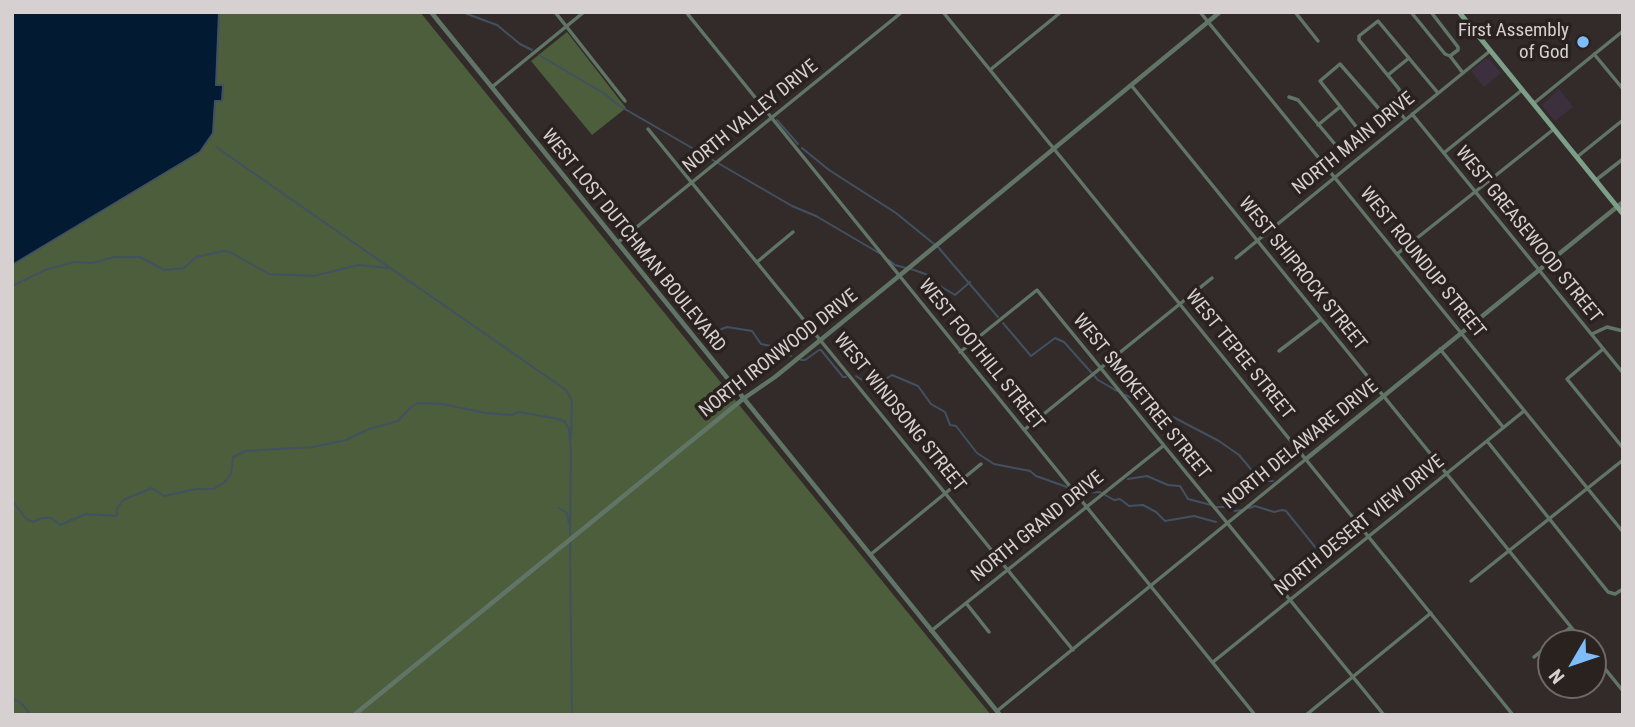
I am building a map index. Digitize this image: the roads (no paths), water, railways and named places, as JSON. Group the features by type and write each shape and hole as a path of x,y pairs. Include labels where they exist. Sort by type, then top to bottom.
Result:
{"main road":[{"path":"1463,13 1490,51 1623,214"}],"street":[{"name":"WEST LOST DUTCHMAN BOULEVARD","path":"431,12 998,713"},
{"path":"555,12 625,101"},
{"path":"492,88 584,12"},
{"name":"WEST FOOTHILL STREET","path":"686,12 1255,715"},
{"name":"NORTH VALLEY DRIVE","path":"617,243 902,12"},
{"name":"WEST TEPEE STREET","path":"943,12 1513,715"},
{"path":"990,70 1061,12"},
{"name":"WEST ROUNDUP STREET","path":"1200,12 1623,531"},
{"name":"NORTH IRONWOOD DRIVE","path":"354,715 743,399 821,340 1220,12"},
{"path":"1295,12 1318,41"},
{"path":"1411,12 1463,73"},
{"path":"1431,12 1458,47 1450,56"},
{"path":"1289,97 1298,100 1344,155 1364,138 1320,80 1340,64 1380,110 1401,93 1359,38 1378,21 1438,93"},
{"path":"1533,104 1623,31"},
{"name":"NORTH MAIN DRIVE","path":"1236,258 1490,51"},
{"path":"1594,54 1623,89"},
{"path":"1388,75 1409,58"},
{"name":"WEST SHIPROCK STREET","path":"1131,85 1572,627"},
{"path":"1444,153 1522,90"},
{"path":"1391,102 1406,120"},
{"path":"1318,125 1340,107"},
{"name":"WEST GREASEWOOD STREET","path":"1412,114 1623,373"},
{"path":"1577,157 1623,120"},
{"path":"1397,254 1554,129"},
{"name":"WEST WINDSONG STREET","path":"648,130 1073,650"},
{"path":"1596,180 1623,159"},
{"name":"NORTH DELAWARE DRIVE","path":"998,713 1150,585 1623,202"},
{"path":"757,262 793,232"},
{"path":"1024,430 1212,278"},
{"name":"WEST SMOKETREE STREET","path":"960,352 1037,290 1384,715"},
{"path":"1279,351 1321,319"},
{"path":"1592,334 1607,327 1623,331"},
{"path":"1440,349 1503,428"},
{"path":"1603,349 1567,379 1623,448"},
{"name":"NORTH DESERT VIEW DRIVE","path":"1213,662 1370,538 1524,410"},
{"path":"1487,441 1611,594 1623,589"},
{"name":"NORTH GRAND DRIVE","path":"931,631 1163,446"},
{"path":"1471,581 1623,460"},
{"path":"870,555 981,464"},
{"path":"966,603 989,632"},
{"path":"1306,715 1431,613"},
{"path":"1607,671 1623,691"}],"water":[{"path":"12,12 219,12 216,85 223,85 222,101 215,101 213,133 200,152 12,265"}],"waterway":[{"path":"462,12 497,25 532,50"},
{"path":"539,55 605,94 618,105 879,253"},
{"path":"777,120 798,144"},
{"path":"216,147 566,390 572,401 571,438"},
{"path":"802,148 829,170 896,213 934,244"},
{"path":"938,247 998,317"},
{"path":"12,286 45,270 74,262 92,263 114,257 140,257 164,270 184,268 196,257 224,251 269,274 313,276 359,265 388,268"},
{"path":"889,260 906,268"},
{"path":"911,269 928,275 935,283 955,295 970,282"},
{"path":"1003,323 1031,356 1055,338 1064,342 1098,380 1117,391"},
{"path":"699,333 714,332 727,327 752,331 761,344 781,348 791,356"},
{"path":"801,360 821,350 843,377 846,377"},
{"path":"856,376 873,387 892,375 918,386 931,404 945,412 950,425 956,426 977,453 994,464 1030,471 1036,476 1067,487"},
{"path":"1125,395 1219,441 1239,455 1261,481 1273,481"},
{"path":"12,500 26,519 33,522 51,518 60,525 86,514 117,516 117,509 123,500 152,488 164,496 196,489 214,489 231,474 233,457 245,451 313,447 346,440 369,429 398,421 418,403 443,404 486,413 512,415 519,412 559,419 565,422 569,429 571,452"},
{"path":"570,535 571,454"},
{"path":"1128,479 1147,476 1168,485 1180,486 1188,499 1211,505"},
{"path":"1076,490 1081,493 1100,492 1114,500 1120,499 1129,506 1143,505 1165,521 1194,516 1216,522"},
{"path":"1249,508 1255,506 1274,512 1286,511 1320,553"},
{"path":"1216,507 1241,510"},
{"path":"559,508 567,513 569,524"},
{"path":"570,543 572,715"},
{"path":"12,698 21,703 31,715"}],"place":[{"name":"First Assembly of God","path":"1583,42"}]}
